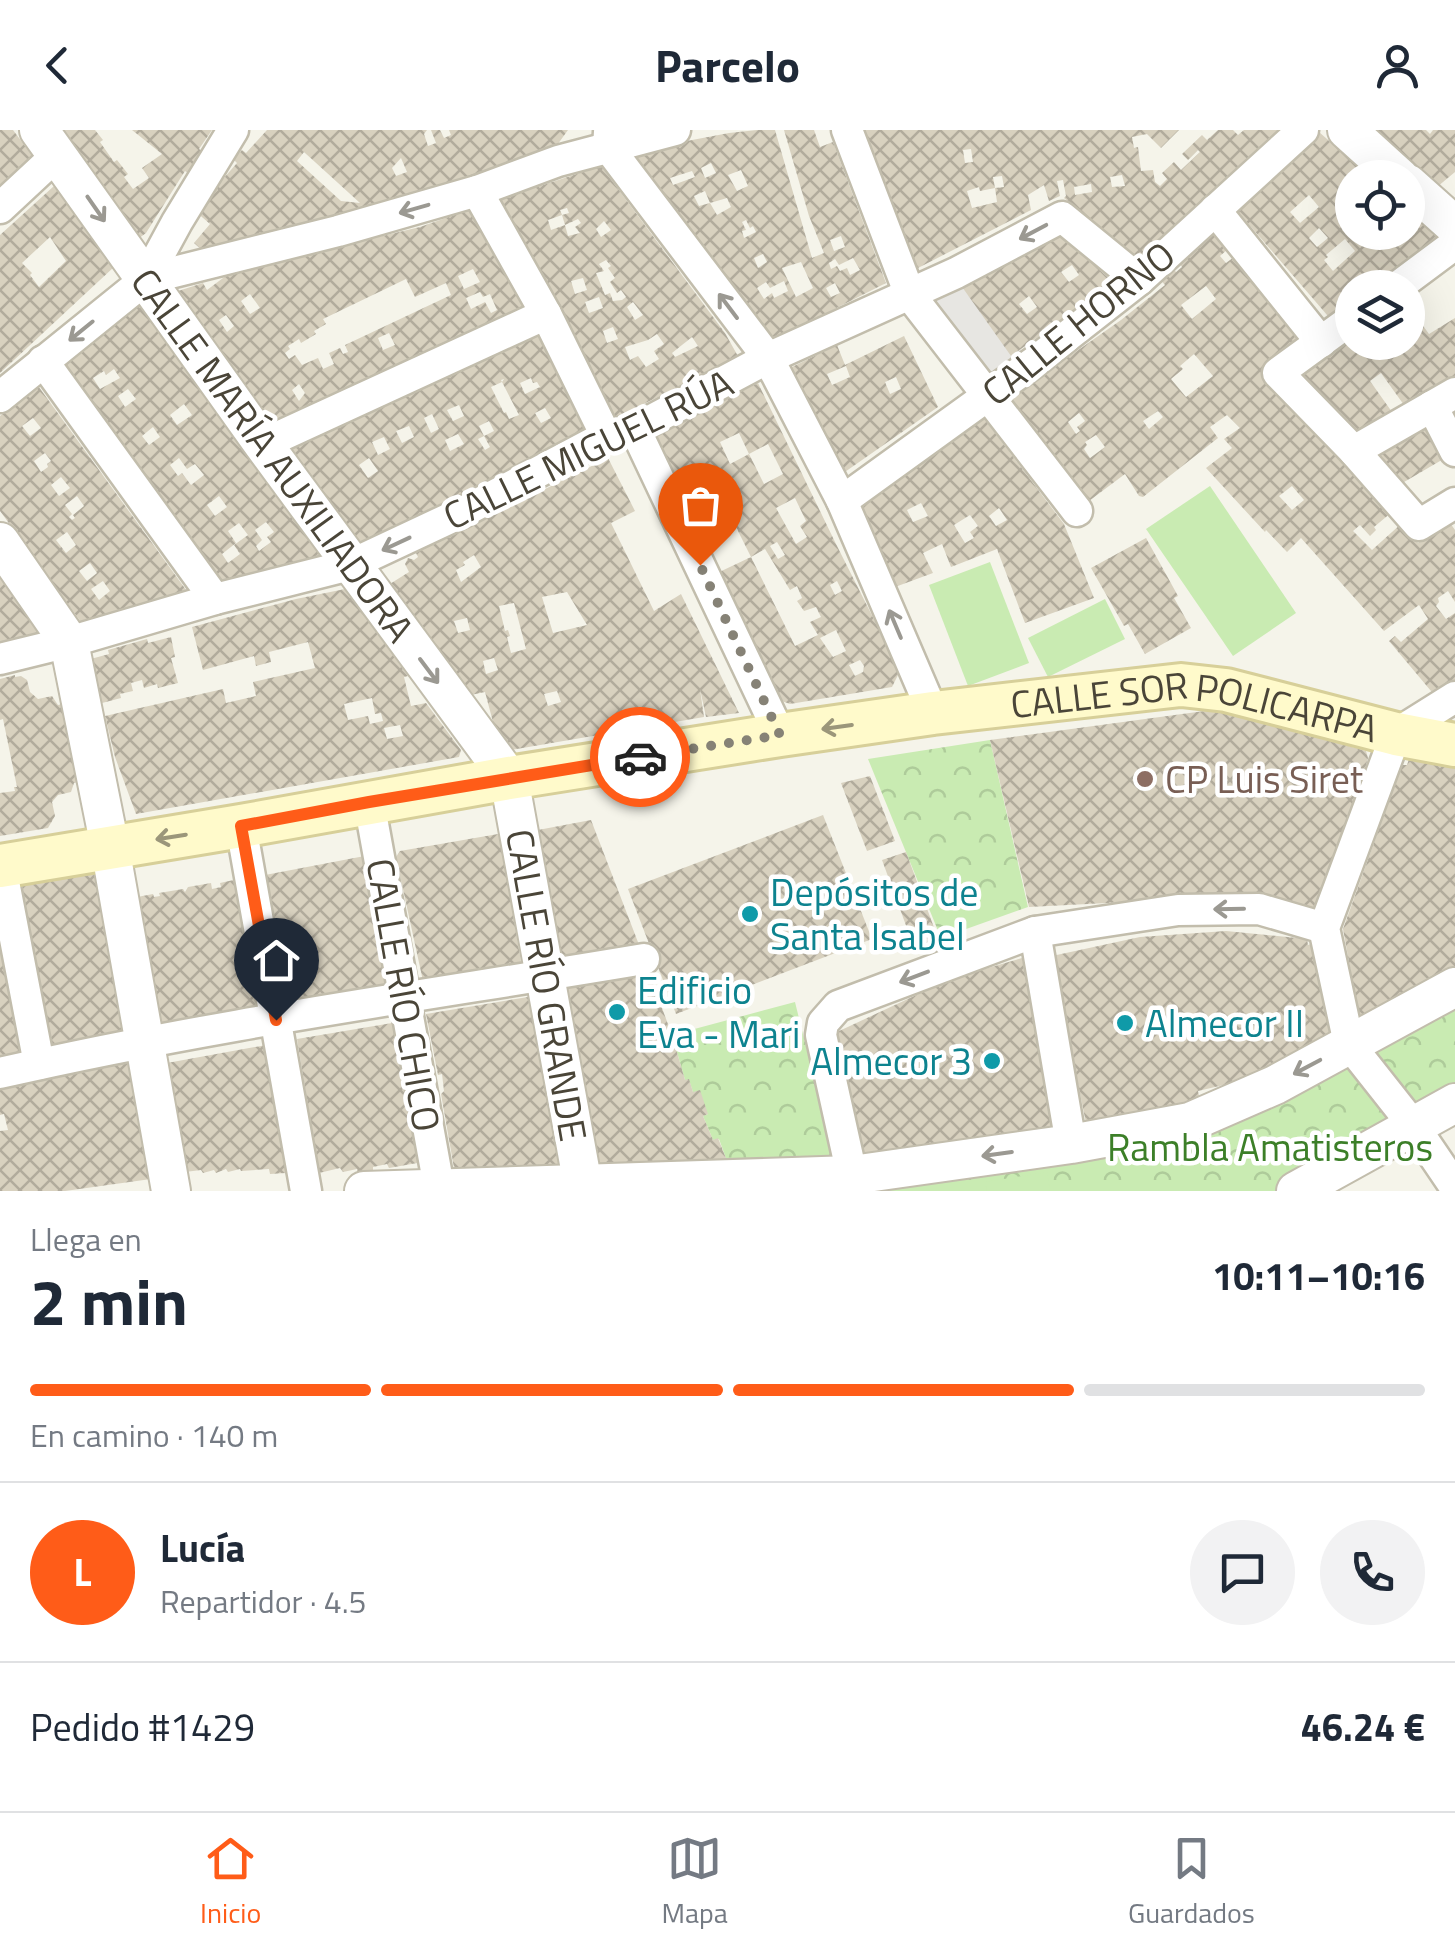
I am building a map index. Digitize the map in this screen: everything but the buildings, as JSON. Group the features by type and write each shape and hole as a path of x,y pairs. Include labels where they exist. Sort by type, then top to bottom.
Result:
{"main road":[{"name":"CALLE SOR POLICARPA","path":"0,866 780,735 934,713 1181,686 1226,690 1396,734 1455,745"}],"street":[{"path":"0,397 146,279 233,130"},
{"path":"558,161 577,130"},
{"path":"146,279 338,232 476,191 608,138 674,130"},
{"path":"846,130 910,295 1077,511"},
{"name":"CALLE HORNO","path":"842,501 989,396 1139,280 1303,130"},
{"path":"1347,130 1380,160"},
{"path":"608,138 768,358 842,501 934,713"},
{"path":"0,208 48,142"},
{"name":"CALLE MARÍA AUXILIADORA","path":"48,142 262,444 509,778"},
{"path":"476,191 620,433 780,735"},
{"path":"1425,199 1455,226"},
{"path":"1215,210 1321,342"},
{"name":"CALLE MIGUEL RÚA","path":"0,659 350,565 768,358 910,295 1062,217 1139,280"},
{"path":"1420,270 1455,244"},
{"path":"262,444 546,314"},
{"path":"1335,332 1278,373 1419,525 1455,503"},
{"path":"43,361 215,599"},
{"path":"1354,451 1444,399 1455,451"},
{"path":"0,542 69,642 171,1191"},
{"path":"1455,697 1396,734 1324,928 1350,1044 1413,1125 1455,1188"},
{"name":"CALLE RÍO GRANDE","path":"509,778 583,1188"},
{"name":"CALLE RÍO CHICO","path":"369,802 439,1187"},
{"path":"241,826 306,1191"},
{"path":"0,866 38,1064"},
{"path":"852,1175 822,1035 823,1023 838,1006 1035,932 1178,910 1259,909 1324,928"},
{"path":"1035,932 1070,1144"},
{"path":"0,1073 405,996 644,958"},
{"path":"364,1191 583,1188 852,1175 1070,1144 1190,1122 1274,1084 1455,988"},
{"path":"1296,1191 1455,1103"}],"green space":[{"path":"1210,486 1296,613 1233,656 1146,529"},
{"path":"990,562 1029,663 968,686 929,585"},
{"path":"1105,599 1125,639 1048,677 1028,638"},
{"path":"990,740 1028,907 941,938 868,759"},
{"name":"Rambla Amatisteros","path":"1455,999 1455,1095 1421,1106 1411,1100 1374,1054 1379,1040"},
{"path":"795,1002 836,1168 727,1161 719,1139 713,1140 703,1116 708,1114 689,1080 685,1080 672,1035"},
{"name":"Rambla Amatisteros","path":"1351,1063 1394,1119 1281,1191 786,1191 897,1180"},
{"path":"1047,1172 1050,1191 987,1191 985,1182"}],"shaded area":[{"path":"956,273 1033,363 989,396 910,295"}],"way so far":[{"path":"640,757 780,735 700,565"}],"place":[{"name":"CP Luis Siret","path":"1145,779"},
{"name":"Depósitos de Santa Isabel","path":"750,914"},
{"name":"Edificio Eva - Mari","path":"617,1012"},
{"name":"Almecor II","path":"1125,1023"},
{"name":"Almecor 3","path":"992,1061"}],"route":[{"path":"276,1020 241,826 640,757"}]}
